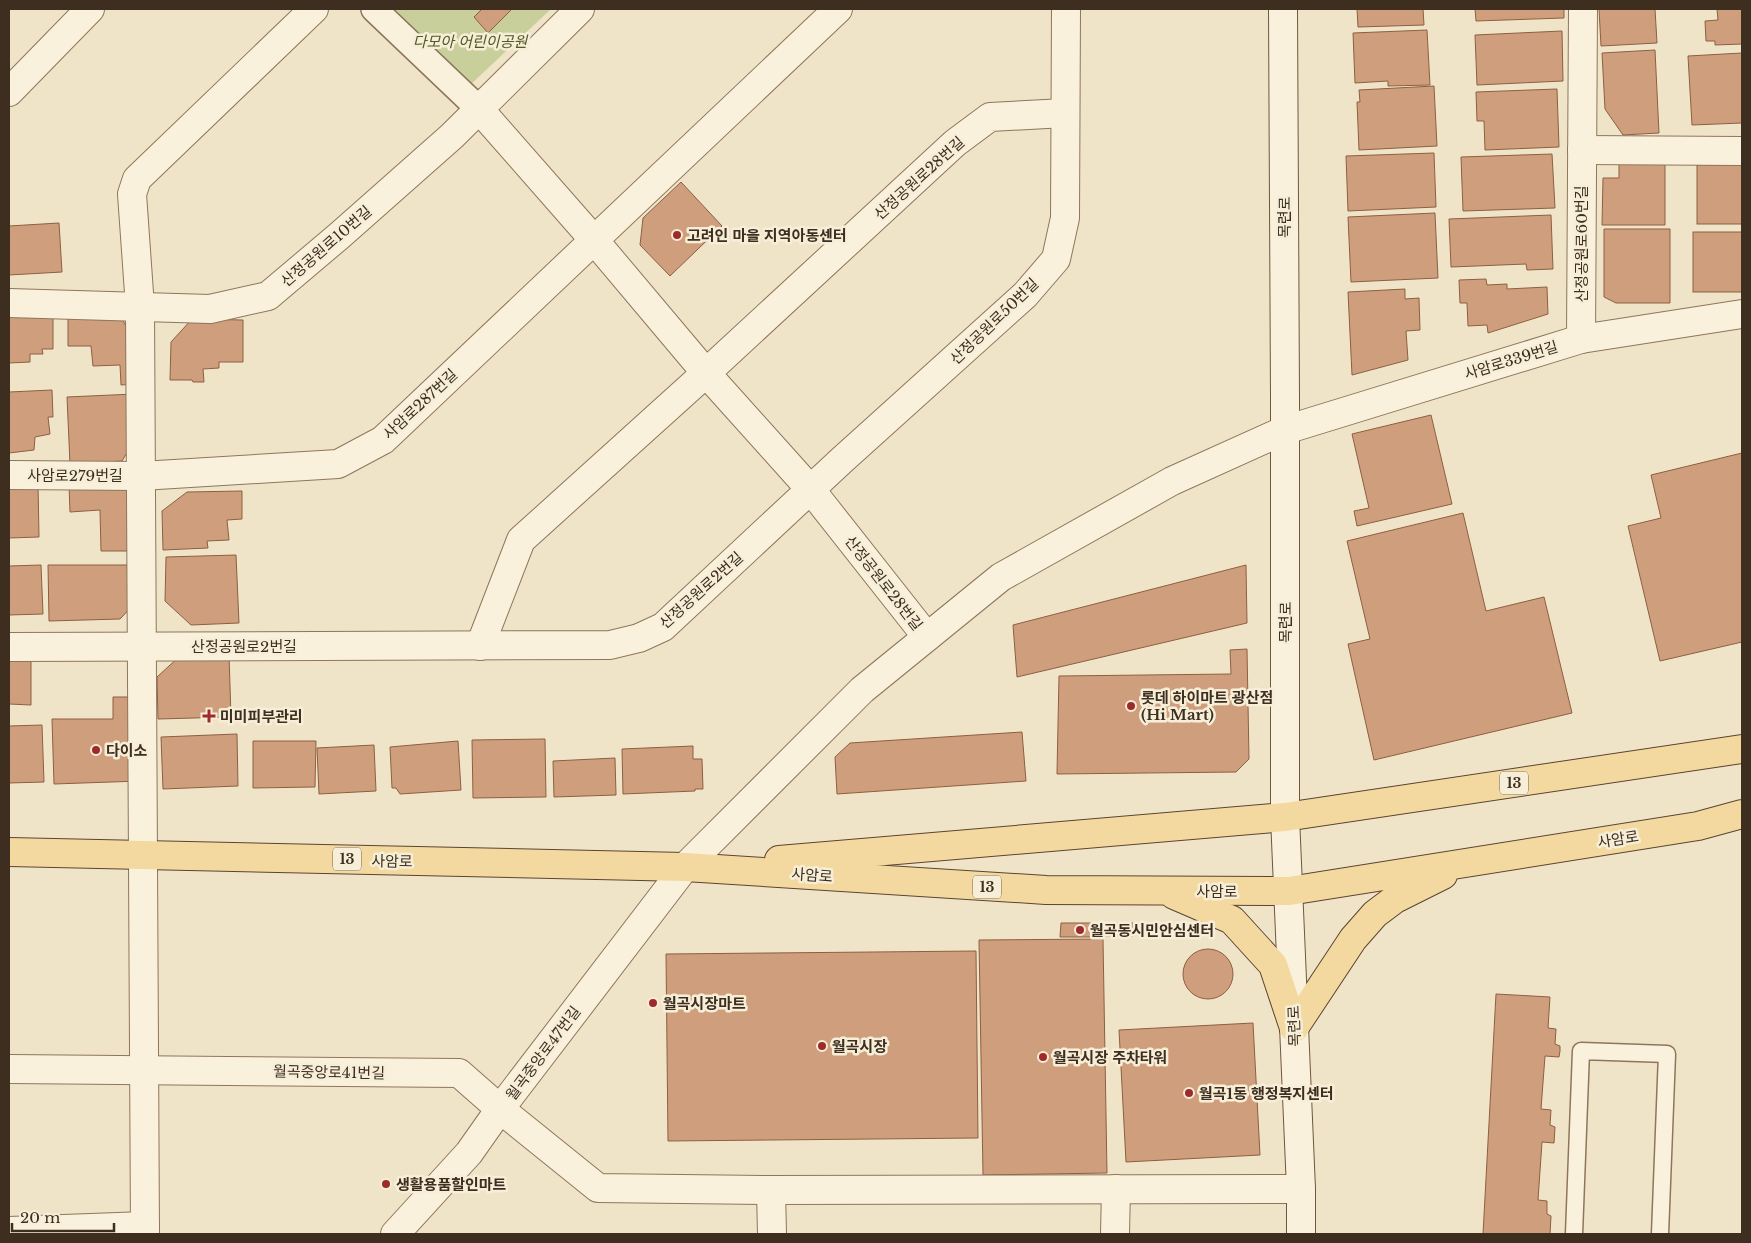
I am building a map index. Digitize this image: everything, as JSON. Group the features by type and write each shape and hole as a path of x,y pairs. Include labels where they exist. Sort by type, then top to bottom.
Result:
{"main road":[{"name":"사암로","path":"685,868 1285,817 1742,748"},
{"name":"사암로","path":"9,852 685,868 1046,890 1289,891 1698,826 1742,814"},
{"path":"1294,1028 1353,939 1375,914 1395,899 1466,863"},
{"path":"1164,890 1232,920 1273,965 1294,1028"}],"street":[{"path":"9,92 90,9"},
{"path":"9,1231 145,1230 140,307 132,194 138,179 314,9"},
{"path":"374,9 479,109"},
{"name":"산정공원로10번길","path":"9,303 210,309 268,296 452,136 580,9"},
{"path":"594,240 838,9"},
{"name":"산정공원로50번길","path":"811,490 1025,295 1056,258 1065,218 1066,9"},
{"name":"목련로","path":"1283,9 1285,817 1301,1189 1301,1234"},
{"name":"산정공원로60번길","path":"1581,339 1583,9"},
{"name":"산정공원로28번길","path":"479,109 594,240 706,373 811,490 927,637 1001,577 1172,480 1285,430"},
{"name":"산정공원로28번길","path":"706,373 955,143 990,118 1065,113"},
{"path":"1582,150 1742,151"},
{"name":"사암로287번길","path":"141,476 338,464 383,440 594,240"},
{"name":"사암로339번길","path":"1285,430 1581,339 1742,314"},
{"path":"480,646 521,540 706,373"},
{"name":"사암로279번길","path":"9,475 141,476"},
{"name":"산정공원로2번길","path":"9,646 610,645 639,638 663,627 811,490"},
{"name":"월곡중앙로47번길","path":"395,1234 469,1153 500,1109 685,868 862,690 927,637"},
{"name":"월곡중앙로41번길","path":"9,1069 459,1073 500,1109 598,1188 770,1190 1301,1189"},
{"path":"1115,1234 1116,1189"},
{"path":"770,1190 772,1234"}],"lane":[{"path":"1574,1234 1581,1051 1667,1054 1660,1234"}],"green space":[{"name":"다모아 어린이공원","path":"394,9 551,9 468,87"}],"building":[{"path":"482,9 512,9 488,33 474,17"},
{"path":"1357,9 1423,9 1424,25 1358,27"},
{"path":"1475,9 1564,9 1564,18 1476,21"},
{"path":"1599,9 1655,9 1657,43 1601,46"},
{"path":"1717,9 1742,9 1742,44 1715,45 1715,41 1706,41 1705,21 1718,20"},
{"path":"1427,30 1430,85 1388,86 1388,81 1355,83 1353,33"},
{"path":"1562,31 1563,81 1477,85 1475,35"},
{"path":"1655,50 1659,133 1623,135 1605,109 1602,53"},
{"path":"1742,53 1742,123 1692,125 1688,56"},
{"path":"1434,86 1437,146 1359,150 1357,102 1360,102 1359,90"},
{"path":"1557,89 1559,147 1485,150 1484,121 1477,121 1476,92"},
{"path":"1434,153 1436,207 1348,211 1346,156"},
{"path":"1552,154 1555,208 1463,211 1461,157"},
{"path":"1697,160 1742,160 1742,224 1697,224"},
{"path":"1665,162 1665,225 1602,225 1603,178 1619,178 1619,163"},
{"name":"고려인 마을 지역아동센터","path":"681,182 722,226 670,276 640,245 643,218"},
{"path":"1435,213 1438,278 1351,282 1348,217"},
{"path":"1551,215 1553,269 1527,270 1526,264 1451,267 1449,219"},
{"path":"59,223 62,272 9,275 9,226"},
{"path":"1604,229 1670,229 1670,303 1616,303 1604,297"},
{"path":"1693,232 1742,232 1742,292 1693,292"},
{"path":"1486,279 1487,285 1507,284 1507,289 1547,287 1548,314 1488,333 1487,325 1468,326 1467,303 1460,303 1459,280"},
{"path":"1405,289 1405,299 1419,298 1420,330 1406,331 1408,360 1352,375 1348,292"},
{"path":"53,316 53,349 42,349 43,354 30,354 30,362 9,363 9,317"},
{"path":"68,316 120,316 136,342 137,384 121,385 120,365 93,366 91,346 68,346"},
{"path":"192,319 243,320 243,362 219,362 219,368 203,369 204,382 170,380 171,342"},
{"path":"52,390 53,417 48,417 50,434 35,437 34,450 9,453 9,392"},
{"path":"134,394 136,438 122,461 70,464 67,397"},
{"path":"1431,415 1452,504 1357,526 1354,511 1369,508 1352,434"},
{"path":"1742,453 1742,642 1660,661 1628,526 1661,518 1651,475"},
{"path":"9,483 38,483 39,537 9,538"},
{"path":"123,483 136,496 137,551 101,551 100,510 70,512 69,485"},
{"path":"242,491 242,519 227,520 229,540 207,541 208,548 163,550 162,511 187,492"},
{"path":"1463,513 1486,611 1544,597 1572,713 1374,760 1348,644 1370,639 1347,541"},
{"path":"236,555 239,623 191,625 165,601 166,557"},
{"path":"41,565 43,614 9,615 9,566"},
{"path":"48,565 137,565 137,601 120,619 49,621"},
{"path":"1246,565 1247,623 1017,677 1013,625"},
{"path":"1247,649 1249,759 1236,772 1057,774 1059,676 1231,674 1230,650"},
{"path":"9,655 31,655 31,705 9,704"},
{"path":"181,655 229,655 231,717 158,719 157,677"},
{"name":"다이소","path":"113,697 139,697 140,781 54,784 52,719 113,719"},
{"path":"42,725 44,782 9,783 9,726"},
{"path":"1022,732 1026,781 837,794 835,757 850,743"},
{"path":"237,734 238,786 163,789 161,737"},
{"path":"545,739 546,797 473,798 472,740"},
{"path":"253,741 316,741 315,787 253,788"},
{"path":"458,741 461,790 400,794 396,788 392,788 390,747"},
{"path":"374,745 376,791 319,794 317,748"},
{"path":"693,746 693,759 702,759 703,789 623,794 622,749"},
{"path":"615,758 616,795 554,797 553,761"},
{"name":"월곡동시민안심센터","path":"1061,923 1099,923 1100,937 1060,937"},
{"path":"1103,923 1133,923 1133,936 1103,936"},
{"name":"월곡시장 주차타워","path":"1103,939 1107,1173 983,1175 979,940"},
{"path":"1203,949 1213,949 1226,956 1233,969 1233,979 1226,992 1213,999 1203,999 1194,995 1187,988 1183,979 1183,969 1187,960 1194,953"},
{"name":"월곡시장","path":"976,951 978,1138 668,1141 666,954"},
{"path":"1496,994 1550,997 1548,1028 1556,1029 1555,1044 1560,1046 1560,1051 1559,1057 1545,1056 1541,1109 1551,1110 1550,1125 1555,1127 1554,1143 1542,1142 1538,1200 1547,1201 1547,1214 1551,1216 1550,1234 1483,1234"},
{"name":"월곡1동 행정복지센터","path":"1253,1023 1260,1155 1126,1162 1119,1030"}],"place":[{"name":"고려인 마을 지역아동센터","path":"677,235"},
{"name":"롯데 하이마트 광산점 (Hi Mart)","path":"1131,706"},
{"name":"미미피부관리","path":"209,716"},
{"name":"다이소","path":"96,750"},
{"name":"월곡동시민안심센터","path":"1080,930"},
{"name":"월곡시장마트","path":"653,1003"},
{"name":"월곡시장","path":"822,1046"},
{"name":"월곡시장 주차타워","path":"1043,1057"},
{"name":"월곡1동 행정복지센터","path":"1189,1093"},
{"name":"생활용품할인마트","path":"386,1184"}]}
